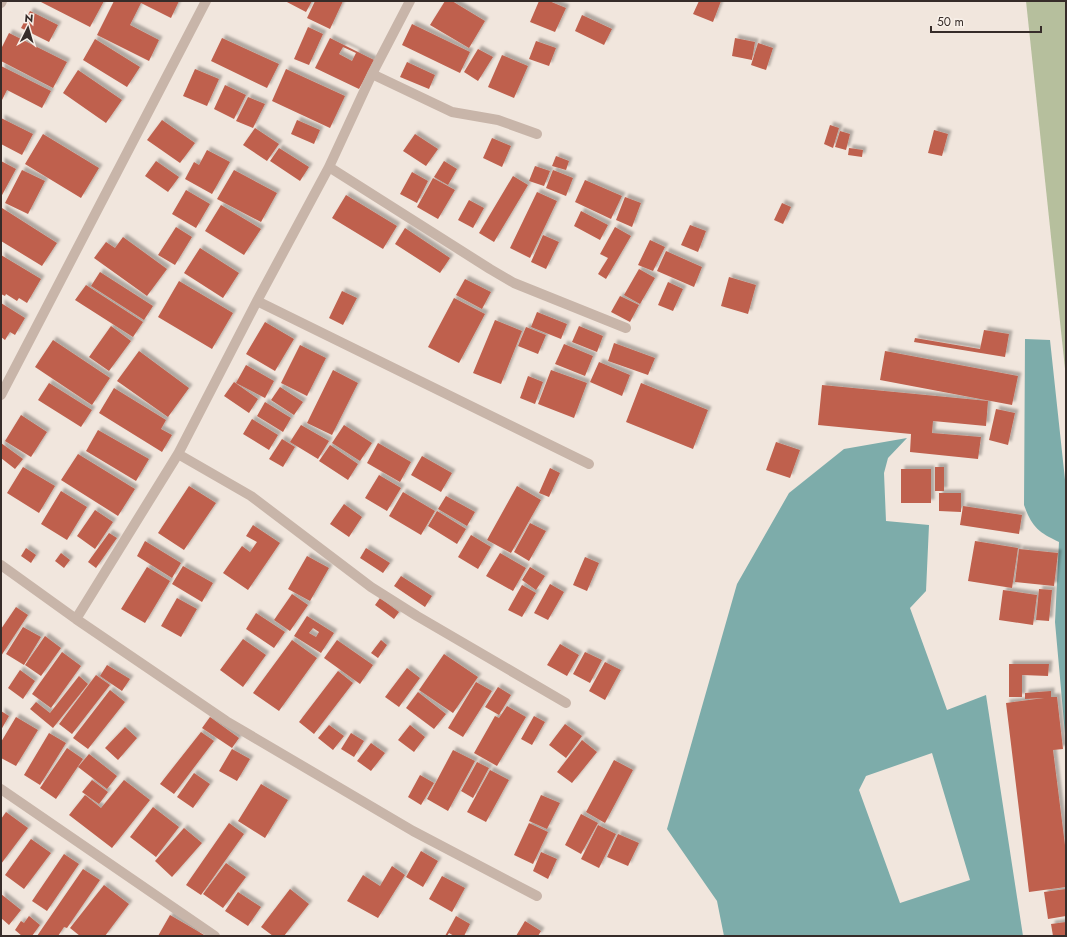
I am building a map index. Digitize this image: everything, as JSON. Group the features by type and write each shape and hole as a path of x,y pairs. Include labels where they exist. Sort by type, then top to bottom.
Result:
{"street":[{"path":"1,394 206,1"},
{"path":"76,619 178,454 257,301 329,167 372,74 410,1"},
{"path":"372,74 452,112 498,120 537,134"},
{"path":"329,167 514,283 626,328"},
{"path":"257,301 589,464"},
{"path":"178,454 251,496 377,591 416,616 566,703"},
{"path":"1,565 76,619 226,721 413,831 537,896"},
{"path":"1,789 215,936"}],"green space":[{"path":"1026,1 1066,1 1066,378"}],"water":[{"path":"1025,339 1050,340 1066,489 1066,745 1055,622 1059,542 1041,532 1033,524 1024,505"},
{"path":"907,438 888,458 884,473 886,521 929,525 926,591 910,608 947,710 986,695 1023,936 724,936 717,901 667,829 737,584 789,493 844,449","holes":["932,753 970,880 900,903 859,790 866,776"]}],"building":[{"path":"39,1 104,1 90,27"},
{"path":"114,1 179,1 171,18 141,3 130,25 159,40 149,61 97,35"},
{"path":"285,1 312,1 306,12"},
{"path":"315,1 343,1 330,29 307,18"},
{"path":"445,1 452,1 485,21 469,48 430,25"},
{"path":"539,1 549,1 566,8 555,32 530,22"},
{"path":"699,1 721,1 713,22 693,14"},
{"path":"30,11 58,25 49,42 21,28"},
{"path":"582,15 612,29 604,45 575,31"},
{"path":"412,24 470,52 460,73 402,45"},
{"path":"308,27 323,34 309,65 294,59"},
{"path":"9,33 67,62 53,88 1,61 1,49"},
{"path":"222,38 279,64 267,88 211,61"},
{"path":"330,38 374,60 359,89 315,68","holes":["343,47 356,53 352,61 339,54"]},
{"path":"735,38 755,42 752,60 732,56"},
{"path":"95,39 140,67 127,87 83,60"},
{"path":"536,41 556,48 549,66 529,59"},
{"path":"758,43 773,48 766,70 751,65"},
{"path":"478,49 493,57 478,81 464,72"},
{"path":"502,55 528,66 514,98 488,87"},
{"path":"407,62 435,75 429,89 400,77"},
{"path":"1,66 51,91 42,108 7,90 1,102"},
{"path":"195,69 219,79 207,106 183,96"},
{"path":"286,69 345,96 330,128 272,101"},
{"path":"78,70 122,100 106,123 63,93"},
{"path":"225,85 246,95 234,119 214,109"},
{"path":"248,97 265,104 253,128 236,121"},
{"path":"1,118 33,134 22,155 1,144"},
{"path":"162,120 195,143 180,163 147,140"},
{"path":"297,120 320,130 314,144 291,134"},
{"path":"830,125 839,128 833,148 824,144"},
{"path":"255,128 279,144 267,161 243,145"},
{"path":"934,130 948,134 942,156 928,153"},
{"path":"840,131 850,134 846,150 835,147"},
{"path":"43,134 99,168 81,198 25,164"},
{"path":"415,134 438,149 426,166 403,151"},
{"path":"492,138 511,146 502,167 483,158"},
{"path":"279,148 309,167 300,181 270,161"},
{"path":"849,148 863,150 862,157 848,155"},
{"path":"207,150 230,162 212,194 185,179 194,162 199,165"},
{"path":"556,156 569,161 566,170 552,166"},
{"path":"1,161 16,169 1,197"},
{"path":"156,161 179,177 168,192 145,176"},
{"path":"444,161 457,169 448,185 434,177"},
{"path":"535,166 550,171 544,186 529,181"},
{"path":"22,170 45,181 28,214 5,203"},
{"path":"234,170 277,193 261,222 217,199"},
{"path":"553,170 573,178 566,196 546,188"},
{"path":"412,172 428,181 417,203 400,194"},
{"path":"513,176 528,185 494,242 479,233"},
{"path":"433,178 455,190 438,219 417,207"},
{"path":"585,180 622,196 611,219 575,202"},
{"path":"186,190 210,204 196,228 172,214"},
{"path":"537,192 557,201 530,258 510,248"},
{"path":"346,195 397,226 383,249 332,218"},
{"path":"625,197 641,203 632,227 616,220"},
{"path":"469,200 484,208 473,228 458,220"},
{"path":"782,203 791,207 783,224 774,220"},
{"path":"221,205 261,229 244,255 205,231"},
{"path":"2,208 57,243 42,266 1,241"},
{"path":"581,211 608,225 600,240 574,226"},
{"path":"690,225 706,231 698,252 681,245"},
{"path":"176,227 192,237 175,265 158,255"},
{"path":"615,227 631,236 606,279 598,274 608,258 600,254"},
{"path":"405,228 450,258 440,273 395,244"},
{"path":"543,235 559,242 546,269 531,262"},
{"path":"123,237 167,269 147,296 94,258 106,242 115,248"},
{"path":"650,240 665,247 653,271 638,265"},
{"path":"200,248 239,273 223,298 184,273"},
{"path":"666,251 702,267 694,287 657,271"},
{"path":"1,255 41,279 27,303 19,298 17,301 6,294 5,296 1,294"},
{"path":"639,269 655,278 640,304 624,295"},
{"path":"100,272 153,306 144,320 91,286"},
{"path":"729,277 756,285 748,314 721,306"},
{"path":"465,279 491,292 482,309 456,295"},
{"path":"179,281 233,313 212,349 158,317"},
{"path":"668,282 683,289 673,311 658,305"},
{"path":"86,285 143,322 133,337 75,300"},
{"path":"342,291 357,298 343,325 329,318"},
{"path":"620,296 639,305 630,322 611,312"},
{"path":"454,298 485,314 459,363 428,347"},
{"path":"1,303 25,318 15,335 10,332 5,340 1,337"},
{"path":"537,312 567,324 561,339 531,327"},
{"path":"495,320 522,331 501,384 473,373"},
{"path":"265,322 294,339 275,371 246,354"},
{"path":"111,326 131,341 109,371 89,357"},
{"path":"579,326 603,336 597,352 572,342"},
{"path":"526,327 546,335 538,354 518,346"},
{"path":"984,330 1009,334 1005,357 914,342 915,338 980,349"},
{"path":"53,340 110,378 92,405 35,367"},
{"path":"614,343 655,358 648,375 608,361"},
{"path":"564,344 593,356 585,376 555,364"},
{"path":"300,345 326,358 307,396 281,383"},
{"path":"139,351 189,388 168,417 117,381"},
{"path":"885,351 1018,376 1012,405 880,380"},
{"path":"599,362 630,375 622,396 590,382"},
{"path":"246,365 274,381 265,398 236,383"},
{"path":"333,370 358,383 332,435 307,423"},
{"path":"551,370 587,383 574,418 538,404"},
{"path":"528,376 543,382 535,404 520,398"},
{"path":"234,382 258,399 249,413 224,396"},
{"path":"49,383 92,410 81,427 38,400"},
{"path":"641,383 708,410 693,449 626,422"},
{"path":"822,385 988,401 986,426 933,421 932,433 981,437 978,459 910,452 911,434 818,425"},
{"path":"280,387 303,402 294,415 271,400"},
{"path":"114,388 166,420 161,429 172,435 162,452 99,413"},
{"path":"265,402 291,418 283,432 257,416"},
{"path":"996,409 1015,413 1008,445 989,440"},
{"path":"21,415 47,432 31,457 5,441"},
{"path":"252,419 278,435 269,450 243,434"},
{"path":"301,425 329,441 318,459 290,442"},
{"path":"344,425 372,443 360,461 332,443"},
{"path":"98,430 149,459 136,481 86,451"},
{"path":"282,439 295,447 283,467 269,459"},
{"path":"776,442 800,450 790,478 766,470"},
{"path":"1,443 23,459 15,469 1,458"},
{"path":"378,443 411,462 400,482 367,463"},
{"path":"330,445 358,464 348,480 319,461"},
{"path":"78,454 135,489 118,516 61,480"},
{"path":"422,456 452,473 441,492 411,475"},
{"path":"23,467 55,486 39,513 7,493"},
{"path":"935,467 944,467 944,491 935,491"},
{"path":"550,468 560,473 549,497 539,493"},
{"path":"901,469 931,469 931,503 901,503"},
{"path":"379,475 401,488 387,511 365,498"},
{"path":"189,486 216,503 184,550 158,533"},
{"path":"517,486 541,500 511,553 487,540"},
{"path":"61,491 87,507 67,540 41,524"},
{"path":"403,492 435,511 421,535 389,516"},
{"path":"939,493 961,493 961,512 939,511"},
{"path":"446,496 475,512 467,526 438,509"},
{"path":"344,504 362,517 349,537 330,524"},
{"path":"963,506 1022,515 1019,534 960,525"},
{"path":"95,510 113,522 95,549 77,536"},
{"path":"437,511 466,529 457,544 428,526"},
{"path":"530,523 546,531 529,561 514,552"},
{"path":"253,525 280,543 248,590 223,573 242,546 250,552 257,542 246,536"},
{"path":"109,533 117,538 96,568 88,562"},
{"path":"471,535 491,547 478,569 458,557"},
{"path":"145,541 181,563 172,578 137,556"},
{"path":"975,541 1018,548 1012,588 968,581"},
{"path":"26,548 36,555 31,563 21,556"},
{"path":"366,548 390,563 383,573 360,558"},
{"path":"1019,549 1058,553 1054,586 1015,582"},
{"path":"61,553 70,560 64,568 55,561"},
{"path":"500,553 526,568 513,591 486,576"},
{"path":"307,556 329,568 310,601 288,589"},
{"path":"585,557 599,563 587,591 573,585"},
{"path":"183,566 213,583 202,602 172,584"},
{"path":"147,567 170,581 145,623 121,609"},
{"path":"530,567 545,576 536,590 522,580"},
{"path":"401,576 432,596 425,607 394,586"},
{"path":"550,584 564,592 548,620 534,613"},
{"path":"522,585 536,593 522,617 508,610"},
{"path":"1039,589 1052,590 1049,621 1036,620"},
{"path":"1003,590 1037,595 1033,625 999,620"},
{"path":"292,594 308,605 290,631 274,620"},
{"path":"177,598 197,609 181,637 161,626"},
{"path":"380,598 399,612 394,619 375,605"},
{"path":"16,607 28,615 1,656 1,629"},
{"path":"256,613 285,632 274,648 246,629"},
{"path":"307,616 334,633 321,653 294,636","holes":["313,628 319,632 316,637 309,633"]},
{"path":"23,627 41,637 24,665 6,654"},
{"path":"45,636 61,648 41,676 25,665"},
{"path":"243,639 266,655 243,687 220,670"},
{"path":"292,640 317,658 279,711 253,693"},
{"path":"337,640 373,665 360,684 324,658"},
{"path":"381,640 387,645 378,658 371,653"},
{"path":"560,644 579,655 567,676 547,665"},
{"path":"62,652 81,666 51,708 32,694"},
{"path":"585,652 602,660 590,683 573,674"},
{"path":"444,654 478,677 453,713 419,690"},
{"path":"605,662 621,670 605,700 589,691"},
{"path":"1009,664 1049,664 1048,676 1022,675 1022,697 1009,697"},
{"path":"107,665 130,679 122,691 100,676"},
{"path":"407,668 420,678 399,707 385,697"},
{"path":"20,670 35,681 23,699 8,688"},
{"path":"338,671 353,683 314,734 299,722"},
{"path":"96,675 110,685 72,734 59,724"},
{"path":"79,676 88,684 53,728 30,709 36,702 50,713"},
{"path":"476,682 492,691 463,737 448,728"},
{"path":"498,687 511,695 499,715 485,707"},
{"path":"110,690 125,702 88,749 73,738"},
{"path":"1051,691 1051,697 1057,697 1063,749 1053,750 1066,853 1066,887 1029,892 1006,703 1044,698 1025,699 1025,693"},
{"path":"418,692 446,714 434,729 406,708"},
{"path":"507,706 526,717 497,766 474,753 495,716 499,718"},
{"path":"1,711 9,716 1,730"},
{"path":"534,716 545,722 532,745 521,739"},
{"path":"16,717 38,730 16,766 1,758 1,742"},
{"path":"210,717 239,738 232,748 202,728"},
{"path":"565,724 582,736 566,758 549,745"},
{"path":"329,725 344,736 333,750 318,738"},
{"path":"410,725 425,737 414,752 398,740"},
{"path":"125,727 137,738 118,760 105,748"},
{"path":"201,732 214,741 174,794 160,784"},
{"path":"49,733 66,743 40,785 24,775"},
{"path":"351,733 364,741 354,757 341,749"},
{"path":"582,740 597,752 572,783 557,772"},
{"path":"371,743 385,753 371,771 357,761"},
{"path":"67,748 83,759 56,799 40,788"},
{"path":"232,749 250,759 237,781 219,771"},
{"path":"453,750 475,761 448,811 427,799"},
{"path":"89,754 117,776 107,789 78,767"},
{"path":"614,760 633,770 605,823 586,812"},
{"path":"477,762 489,768 473,798 461,791"},
{"path":"490,770 509,780 486,822 467,812"},
{"path":"194,773 210,784 193,808 177,797"},
{"path":"420,775 434,783 421,805 408,797"},
{"path":"92,780 108,792 99,804 82,792"},
{"path":"124,780 150,800 112,848 69,815 85,795 101,808"},
{"path":"261,784 288,800 265,838 238,821"},
{"path":"541,795 560,803 547,829 529,821"},
{"path":"153,807 179,827 156,857 130,837"},
{"path":"6,812 28,828 1,864 1,819"},
{"path":"581,814 598,823 581,854 565,845"},
{"path":"229,823 244,834 201,895 186,885"},
{"path":"529,823 548,832 533,864 514,855"},
{"path":"598,825 616,834 599,868 581,859"},
{"path":"184,828 202,843 172,877 155,861"},
{"path":"618,834 639,843 628,866 607,857"},
{"path":"31,839 51,853 24,889 5,875"},
{"path":"421,851 438,861 423,887 406,877"},
{"path":"541,852 557,859 548,879 533,871"},
{"path":"64,854 79,864 47,911 32,901"},
{"path":"226,863 246,877 223,908 203,894"},
{"path":"392,866 405,875 378,918 347,901 363,875 380,886"},
{"path":"83,869 100,880 67,928 64,927 58,936 37,936"},
{"path":"442,876 465,888 452,912 429,899"},
{"path":"104,885 129,904 105,936 80,936 70,928"},
{"path":"290,889 309,904 284,936 273,936 261,927"},
{"path":"1066,889 1066,916 1048,919 1044,892"},
{"path":"238,892 261,907 248,926 225,911"},
{"path":"1,894 21,910 9,925 1,918"},
{"path":"170,915 206,936 158,936"},
{"path":"29,916 40,925 32,936 22,936 15,930 21,921 24,923"},
{"path":"456,916 470,924 464,936 454,936 449,933 445,936"},
{"path":"525,921 541,931 538,936 516,936"},
{"path":"1066,922 1066,936 1053,936 1051,924"}]}
